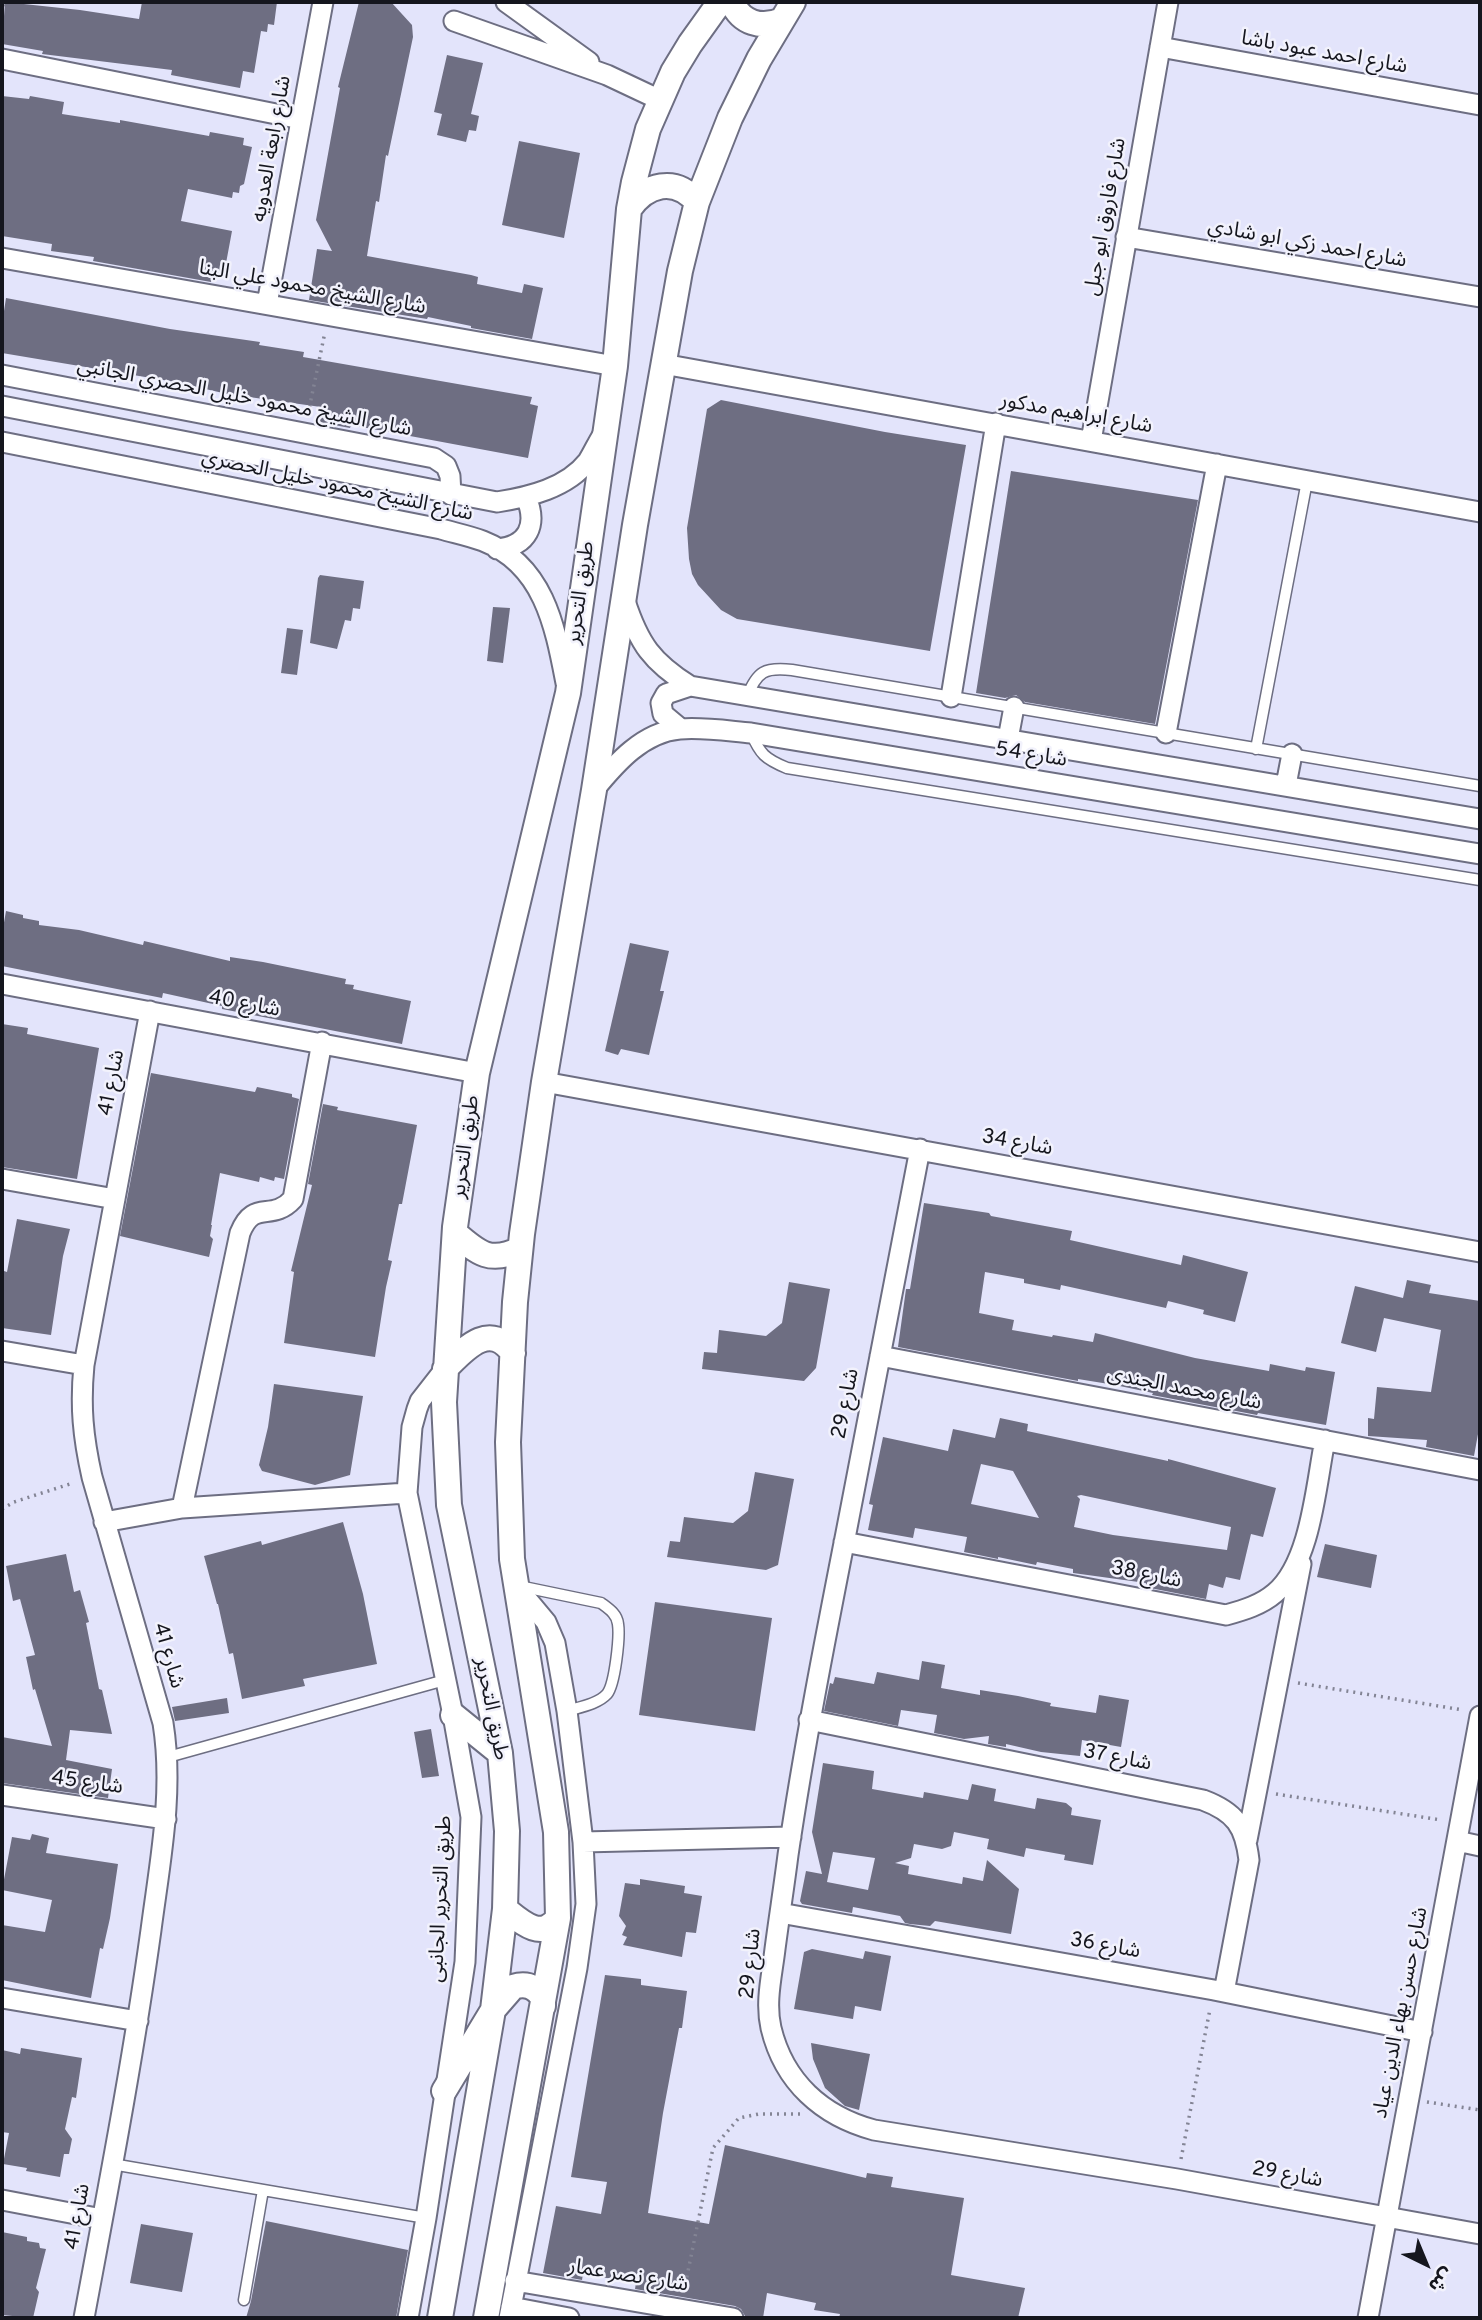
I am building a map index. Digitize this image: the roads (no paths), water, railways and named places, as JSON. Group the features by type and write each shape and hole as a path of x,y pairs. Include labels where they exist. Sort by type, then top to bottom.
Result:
{"street":[{"name":"شارع رابعة العدويه","path":"267,304 323,2"},
{"path":"506,2 607,75"},
{"name":"طريق التحرير","path":"440,2318 493,2010 505,1909 507,1831 500,1753 449,1505 444,1413 455,1233 477,1073 568,693 615,366 629,209 640,155 660,100 690,44 720,2"},
{"path":"732,2 741,16 748,21 766,25 788,11"},
{"name":"شارع فاروق ابو جبل","path":"1091,441 1167,2"},
{"name":"طريق التحرير","path":"486,2318 529,2152 543,2006 558,1919 556,1832 512,1559 508,1442 520,1249 544,1082 680,271 696,202 730,118 759,60 788,11"},
{"path":"454,22 607,75 660,100"},
{"name":"شارع احمد عبود باشا","path":"1160,47 1480,106"},
{"path":"2,59 301,119"},
{"path":"629,209 645,192 667,186 689,193 696,202"},
{"name":"شارع احمد زكي ابو شادي","path":"1126,237 1480,297"},
{"name":"شارع الشيخ محمود علي البنا","path":"2,258 615,366"},
{"name":"شارع ابراهيم مدكور","path":"663,364 1480,512"},
{"name":"شارع الشيخ محمود خليل الحصري الجانبي","path":"2,376 434,458 446,466 450,476 451,495"},
{"name":"شارع الشيخ محمود خليل الحصري","path":"2,407 497,502 526,497 561,482 587,462 604,432"},
{"path":"951,697 996,424"},
{"name":"شارع الشيخ محمود خليل الحصري","path":"2,442 441,529 484,541 529,576 545,600 555,627 568,693"},
{"path":"1166,733 1217,464"},
{"path":"496,549 516,544 529,530 533,520 526,497"},
{"name":"شارع 54","path":"624,598 632,625 646,650 666,671 690,686 1480,819"},
{"path":"681,729 663,714 661,703 666,694 690,686"},
{"path":"1009,739 1014,707"},
{"name":"شارع 54","path":"594,790 635,747 660,733 681,729 751,733 1480,854"},
{"path":"1286,785 1292,754"},
{"name":"شارع 40","path":"2,984 477,1073"},
{"name":"شارع 41","path":"84,2318 138,2021 166,1819 168,1757 163,1723 92,1477 83,1440 81,1402 84,1365 150,1010"},
{"path":"182,1508 240,1233 250,1216 262,1211 275,1212 284,1209 293,1199 322,1042"},
{"name":"شارع 34","path":"544,1082 1480,1252"},
{"name":"شارع 29","path":"920,1149 810,1720 791,1837 769,1998 771,2025 778,2052 809,2097 831,2114 874,2130 1177,2179 1480,2234"},
{"path":"2,1179 115,1199"},
{"path":"455,1233 477,1252 486,1256 505,1256 520,1249"},
{"path":"445,1369 470,1344 479,1340 498,1340 507,1344 513,1353"},
{"path":"2,1351 84,1365"},
{"name":"شارع محمد الجندى","path":"880,1356 1480,1469"},
{"name":"طريق التحرير الجانبى","path":"408,2318 465,1962 471,1817 453,1715 407,1493 416,1409 445,1369"},
{"name":"شارع 38","path":"844,1542 1226,1615 1252,1607 1276,1593 1294,1571 1304,1546 1325,1440"},
{"path":"104,1522 182,1508 407,1493"},
{"path":"1219,1991 1249,1860 1247,1840 1304,1546"},
{"path":"515,1585 552,1631 568,1711 583,1842 586,1905 577,1968 529,2152 510,2313 569,2318"},
{"name":"شارع حسن بهاء الدين عياد","path":"1368,2318 1459,1832 1474,1713"},
{"path":"453,1715 500,1753"},
{"name":"شارع 37","path":"810,1720 1203,1800 1222,1807 1237,1821 1247,1840"},
{"name":"شارع 45","path":"2,1795 166,1819"},
{"path":"1459,1832 1480,1846"},
{"path":"583,1842 791,1837"},
{"path":"505,1909 535,1929 549,1927 558,1919"},
{"name":"شارع 36","path":"780,1913 1219,1991 1422,2032"},
{"path":"444,2091 493,2010 513,1987 527,1985 539,1992 543,1998 543,2006"},
{"path":"2,1998 138,2021"},
{"path":"2,2200 102,2219"},
{"name":"شارع نصر عمار","path":"515,2281 733,2318"}],"lane":[{"path":"1256,749 1307,481"},
{"path":"747,697 754,678 772,668 1480,786"},
{"path":"751,733 758,751 787,768 1480,880"},
{"path":"515,1585 601,1604 612,1612 618,1623 614,1680 609,1692 600,1700 568,1711"},
{"path":"168,1757 445,1680"},
{"path":"112,2164 426,2218"},
{"path":"244,2300 263,2190"}]}
